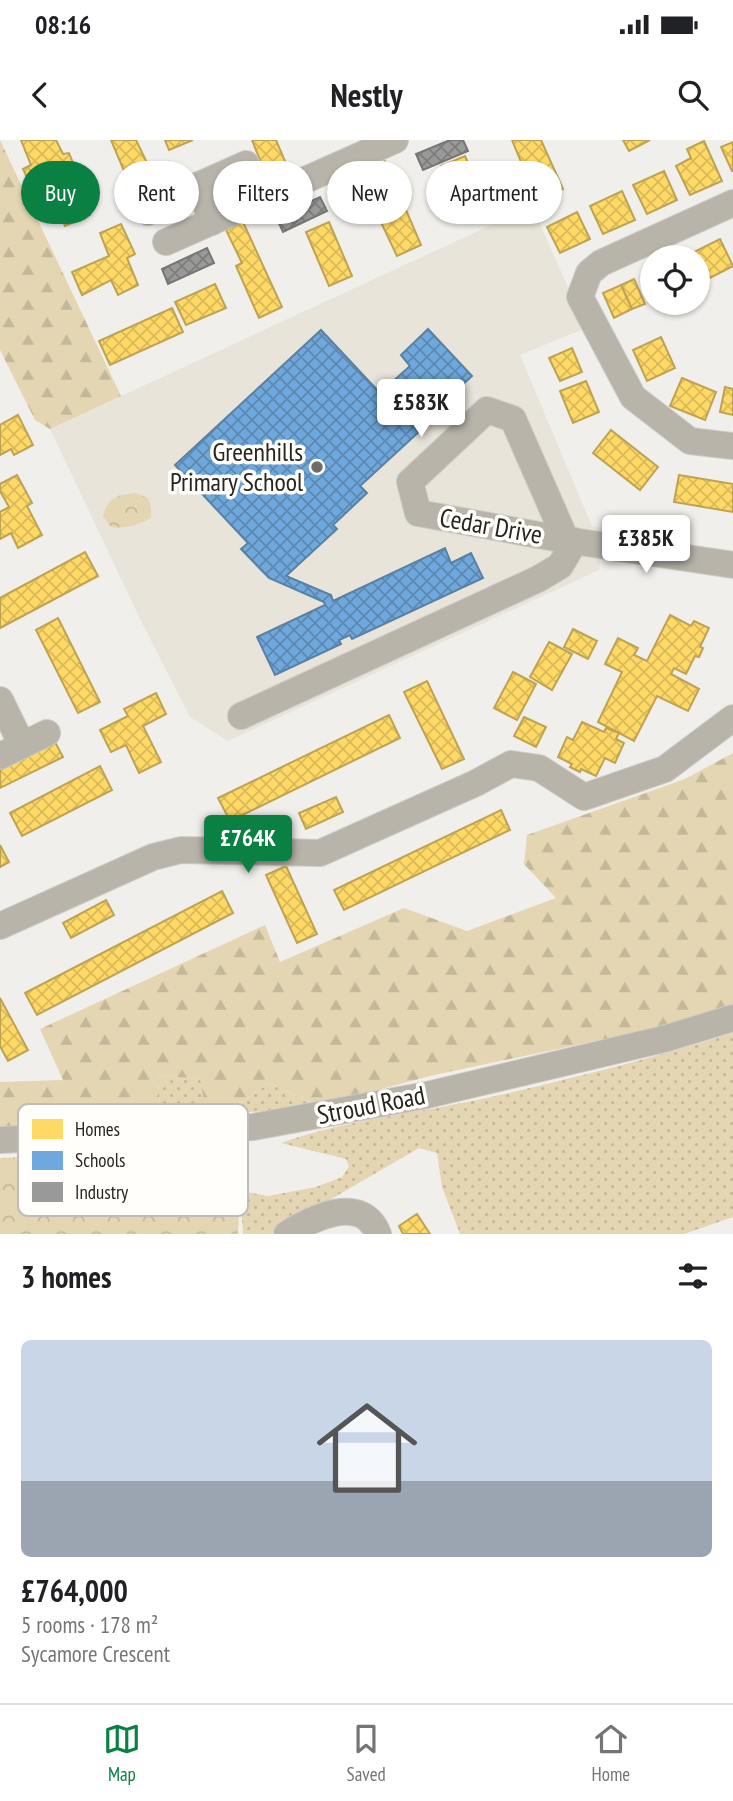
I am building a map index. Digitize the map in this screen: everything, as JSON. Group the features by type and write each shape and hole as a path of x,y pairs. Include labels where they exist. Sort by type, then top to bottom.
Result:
{"street":[{"path":"166,242 395,140"},
{"path":"212,222 199,185 213,179"},
{"path":"733,203 601,263 589,273 580,297 633,397 690,440 733,446"},
{"name":"Cedar Drive","path":"570,540 513,419 487,410 410,482 418,513 570,540 733,565"},
{"path":"241,716 538,579 560,566 570,540"},
{"path":"0,700 11,751 47,733"},
{"path":"0,926 153,857 181,850 320,853 476,783 511,764 539,768 584,797 665,769 733,718"},
{"name":"Stroud Road","path":"248,1127 427,1095 664,1039 733,1018"},
{"name":"Stroud Road","path":"0,1140 18,1139"},
{"path":"287,1234 324,1215 347,1211 362,1214 378,1234"}],"shaded area":[{"name":"Greenhills Primary School","path":"493,224 540,224 586,328 520,355 592,526 605,529 599,570 228,741 190,717 50,429"}],"green space":[{"path":"0,140 21,184 21,224 40,224 121,396 50,429 35,420 0,350"},
{"path":"136,493 148,498 151,518 132,526 111,527 103,516 107,505 119,496"},
{"path":"733,753 733,1006 663,1027 434,1075 317,1106 269,1083 240,1104 205,1104 200,1079 158,1075 160,1104 18,1104 18,1128 0,1129 0,1082 63,1080 40,1029 265,925 280,962 404,908 467,931 556,898 524,864 527,835 685,779"},
{"path":"733,1033 733,1217 684,1234 460,1234 442,1187 437,1153 419,1148 271,1234 243,1234 242,1216 248,1216 248,1192 268,1196 316,1187 342,1177 349,1166 346,1159 281,1143 334,1127 473,1101 646,1058"},
{"path":"158,1075 200,1079 229,1104 160,1104"},
{"path":"269,1083 317,1106 248,1112 248,1104 240,1104"},
{"path":"18,1157 18,1216 239,1216 238,1234 0,1234 0,1158"}],"building: Homes":[{"path":"21,140 56,140 63,154 69,153 72,161 29,161"},
{"path":"111,140 136,140 146,161 120,161"},
{"path":"165,140 193,140 169,150"},
{"path":"252,140 276,140 285,161 260,161"},
{"path":"512,140 541,140 550,161 521,161"},
{"path":"623,140 650,140 629,151"},
{"path":"704,141 722,181 690,195 676,166 691,158 687,149"},
{"path":"733,142 733,171 732,171 721,147"},
{"path":"465,156 467,161 453,161"},
{"path":"664,171 677,200 647,214 633,185"},
{"path":"622,191 635,220 603,234 590,206"},
{"path":"577,212 590,239 560,253 547,227 562,224 562,220"},
{"path":"121,224 135,254 127,258 138,285 118,295 111,280 82,295 72,272 109,256 100,233"},
{"path":"244,224 282,307 259,318 236,266 242,263 226,230"},
{"path":"330,224 352,276 329,286 306,232"},
{"path":"382,224 412,224 421,245 397,256"},
{"path":"720,239 733,266 710,278 710,245"},
{"path":"634,279 640,293 640,306 632,309 621,285"},
{"path":"215,284 226,308 186,325 175,302"},
{"path":"621,285 632,309 614,318 603,293"},
{"path":"172,308 183,332 110,365 99,341"},
{"path":"661,337 675,368 647,381 633,350"},
{"path":"572,348 582,372 560,381 549,358"},
{"path":"682,378 716,392 705,420 670,406"},
{"path":"586,381 599,412 573,423 560,391"},
{"path":"725,387 733,389 733,415 720,412"},
{"path":"18,415 33,445 14,455 11,449 0,455 0,425"},
{"path":"611,430 658,467 640,490 593,453"},
{"path":"17,475 32,503 27,506 42,535 18,548 11,533 0,539 0,512 9,507 0,491 0,484"},
{"path":"679,475 733,484 733,512 674,502"},
{"path":"85,552 98,576 0,628 0,598"},
{"path":"670,615 691,626 694,621 709,628 700,647 703,648 699,657 695,656 686,674 674,668 671,674 699,689 688,711 657,696 634,741 598,722 622,672 605,664 618,638 638,648 634,655 647,661"},
{"path":"58,618 100,702 78,713 36,630"},
{"path":"573,629 597,641 588,659 564,647"},
{"path":"549,642 572,654 552,690 530,677"},
{"path":"513,672 536,684 517,720 494,708"},
{"path":"427,681 464,759 442,769 404,692"},
{"path":"156,693 166,714 143,726 161,762 139,773 126,745 111,752 100,730 128,716 124,709"},
{"path":"389,715 400,738 230,821 218,798"},
{"path":"524,717 546,727 536,747 514,736"},
{"path":"582,722 604,732 606,728 619,733 616,739 624,743 615,763 605,758 596,776 570,767 572,764 558,757 567,737 573,740"},
{"path":"55,742 63,757 0,788 0,770"},
{"path":"100,766 112,790 22,836 10,813"},
{"path":"336,797 343,812 306,829 299,813"},
{"path":"501,810 510,830 344,910 334,890"},
{"path":"0,845 9,862 0,867"},
{"path":"286,866 317,934 297,943 266,875"},
{"path":"222,891 233,913 37,1015 25,993"},
{"path":"106,900 114,915 71,938 63,923"},
{"path":"0,998 28,1050 8,1061 0,1046"},
{"path":"417,1214 430,1234 403,1234 399,1226"}],"building: Schools":[{"path":"428,329 472,376 444,402 434,391 409,415 422,429 360,486 367,493 333,525 337,529 286,576 331,595 333,601 445,548 451,563 471,553 483,578 352,639 350,635 339,640 341,644 275,675 257,637 325,605 324,602 269,578 241,549 248,543 175,465 321,330 380,393 410,366 401,355"}],"building: Industry":[{"path":"450,140 463,140 468,151 444,161 426,161 426,169 423,170 416,154"},
{"path":"320,197 327,211 313,218 313,200"},
{"path":"279,224 300,224 283,232"},
{"path":"207,248 214,263 168,284 162,269"}],"place":[{"name":"Greenhills Primary School","path":"317,467"}]}
